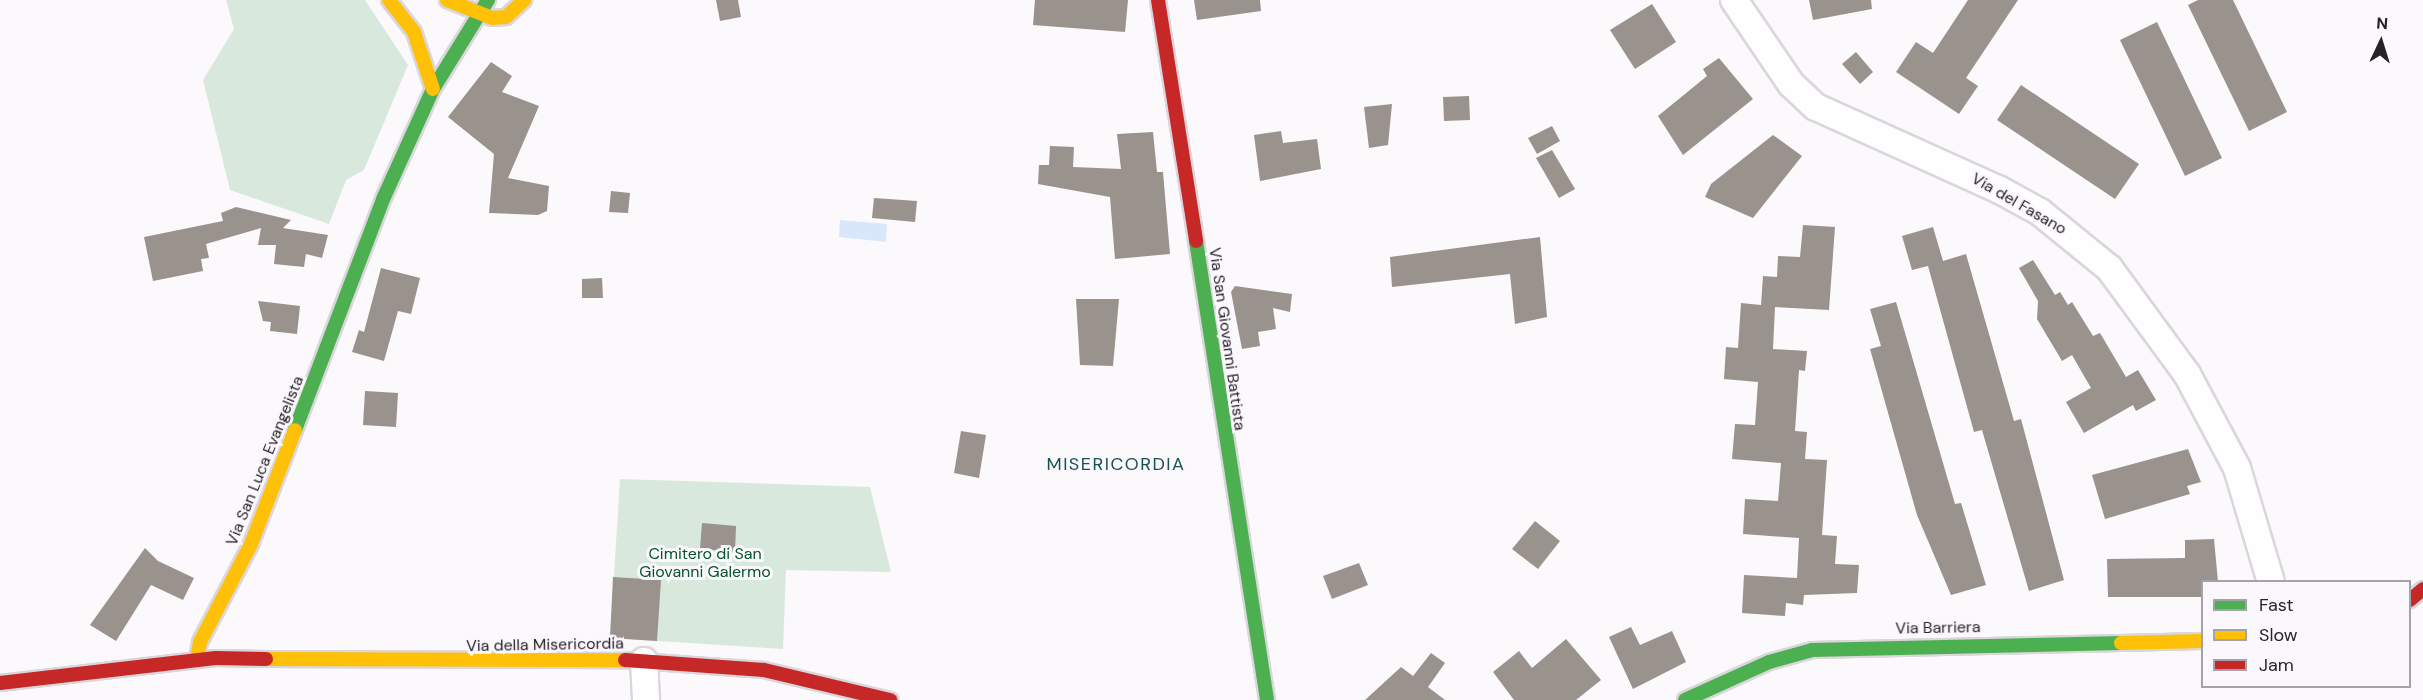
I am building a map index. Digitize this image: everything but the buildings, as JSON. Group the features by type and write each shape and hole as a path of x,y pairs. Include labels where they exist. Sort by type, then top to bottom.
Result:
{"main road":[{"path":"389,0 414,32 433,89"},
{"path":"447,0 478,13 506,17 524,0"},
{"name":"Via San Luca Evangelista","path":"197,659 200,642 251,544 384,197 433,89 488,0"},
{"name":"Via San Giovanni Battista","path":"1158,0 1266,682"},
{"path":"2411,598 2423,589"},
{"name":"Via Barriera","path":"1685,700 1769,662 1812,650 2201,641"},
{"path":"0,683 39,689 197,659"},
{"name":"Via della Misericordia","path":"197,659 644,661 764,670 890,700"},
{"path":"1266,682 1267,700"},
{"path":"1266,682 1272,700"}],"street":[{"name":"Via del Fasano","path":"1734,0 1791,84 1816,107 2006,194 2081,241 2109,268 2187,374 2237,468 2270,580"},
{"path":"644,661 646,700"}],"green space":[{"path":"226,0 365,0 408,65 364,170 346,180 329,224 230,190 203,80 234,29"},
{"name":"Cimitero di San Giovanni Galermo","path":"620,479 870,487 891,572 786,570 783,649 610,638"}],"water":[{"path":"840,220 887,224 886,242 839,237"}],"traffic: fast":[{"path":"295,430 384,197 433,89 488,0"},
{"path":"1196,241 1267,700"},
{"path":"1685,700 1769,662 1812,650 2121,643"}],"traffic: slow":[{"path":"389,0 414,32 433,89"},
{"path":"447,0 492,18 506,17 524,0"},
{"path":"197,659 200,642 251,544 295,430"},
{"path":"2121,643 2201,641"},
{"path":"266,659 625,660"}],"traffic: jam":[{"path":"1158,0 1196,241"},
{"path":"2411,599 2423,589"},
{"path":"0,683 216,658 266,659"},
{"path":"625,660 764,670 890,700"}],"district":[{"name":"MISERICORDIA","path":"1116,464"}]}
